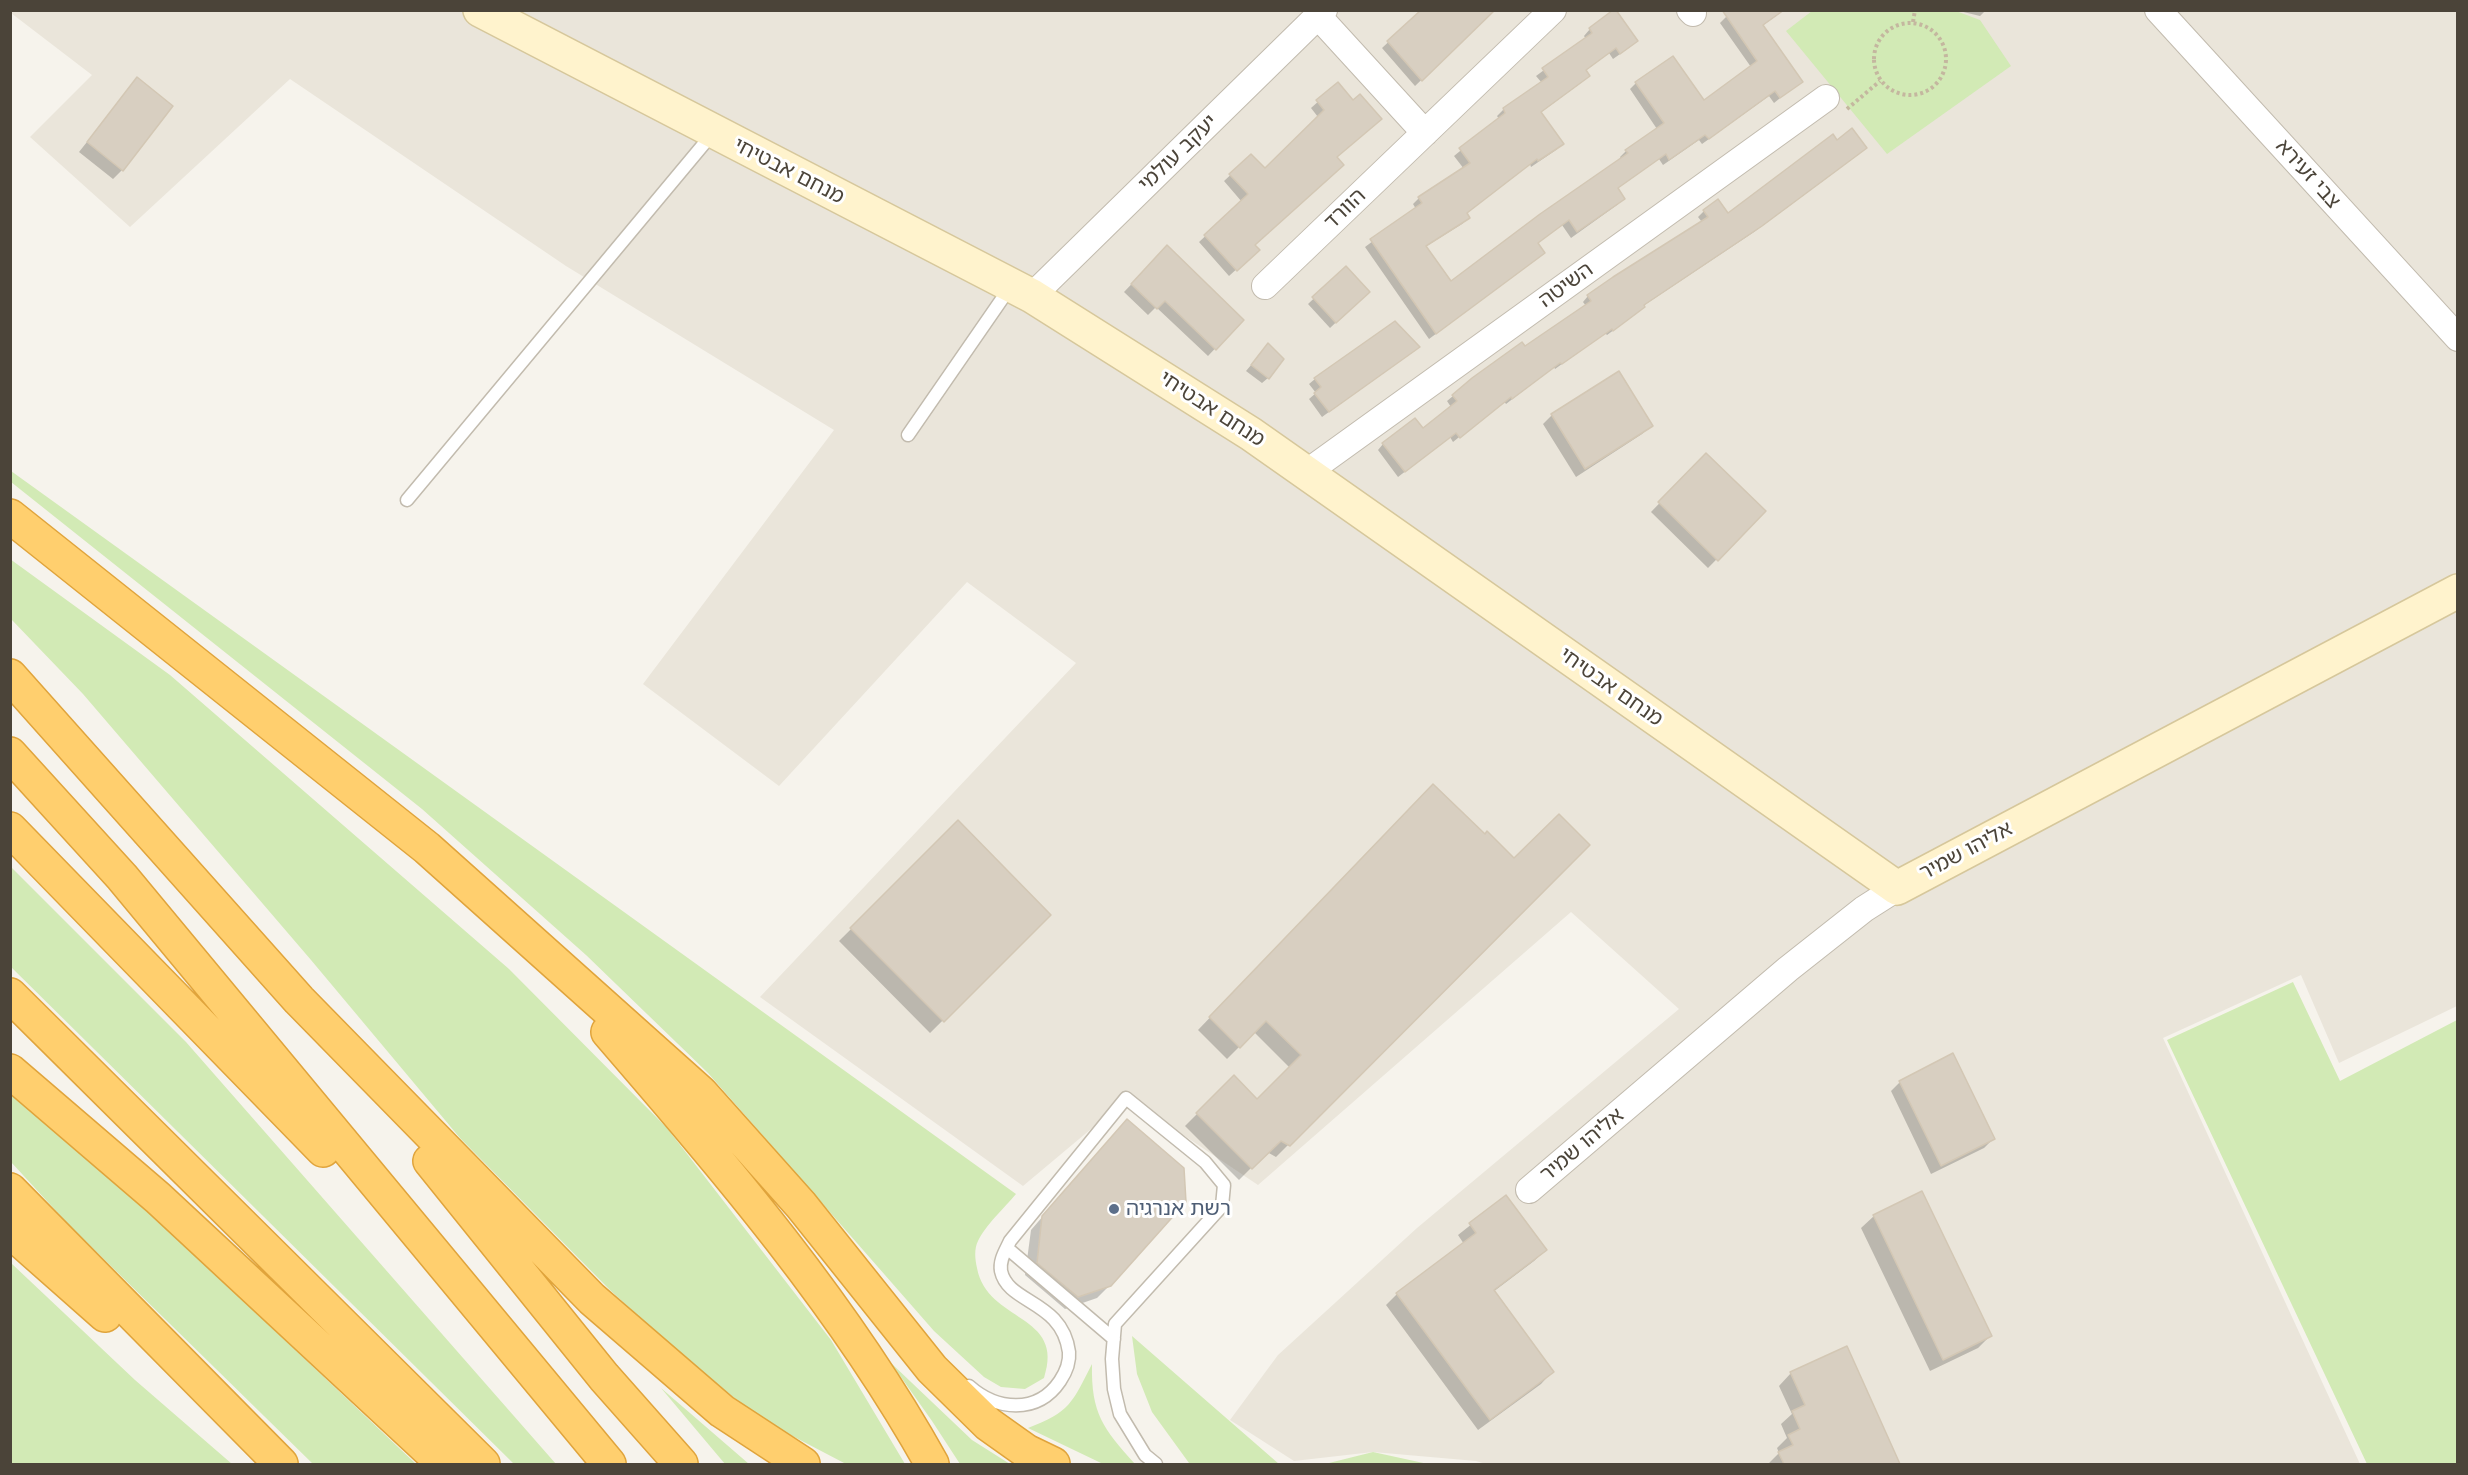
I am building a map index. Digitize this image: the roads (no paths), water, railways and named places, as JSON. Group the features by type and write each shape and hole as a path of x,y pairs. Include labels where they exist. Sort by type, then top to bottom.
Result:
{"highway":[{"path":"10,516 427,848 701,1093 801,1205 932,1369 988,1424 1026,1451 1053,1464"},
{"path":"10,529 188,659"},
{"path":"10,676 299,1000 592,1299 722,1412 803,1464"},
{"path":"10,754 122,877 609,1464"},
{"path":"10,829 501,1334"},
{"path":"489,903 542,956 726,1170 843,1322 926,1454"},
{"path":"10,995 483,1464"},
{"path":"299,1000 604,1377 681,1464"},
{"path":"10,1071 158,1198 444,1464"},
{"path":"10,1190 281,1464"},
{"path":"10,1231 271,1464"}],"street":[{"name":"מנחם אבטיחי","path":"480,10 1022,291 1170,381 1306,473 1897,888"},
{"name":"הוורד","path":"1265,286 1553,10"},
{"name":"צבי זעירא","path":"2158,10 2457,338"},
{"path":"1321,13 1425,133"},
{"name":"יעקב עולמי","path":"1022,291 1321,13"},
{"name":"השיטה","path":"1306,473 1826,98"},
{"name":"אליהו שמיר","path":"1529,1190 1788,969 1864,909 1897,888 2457,591"}],"lane":[{"path":"407,500 714,132"},
{"path":"908,435 1022,291"},
{"path":"876,1297 973,1389 1001,1405 1022,1407 1043,1399 1056,1387 1067,1370 1069,1354 1065,1332 1057,1320 1009,1285 1001,1271 1002,1257 1126,1098 1206,1162 1224,1185 1222,1206 1115,1323 1112,1359 1114,1389 1120,1414 1145,1455 1156,1464"},
{"path":"1007,1248 1114,1339"}],"place":[{"name":"רשת אנרגיה","path":"1114,1209"}]}
